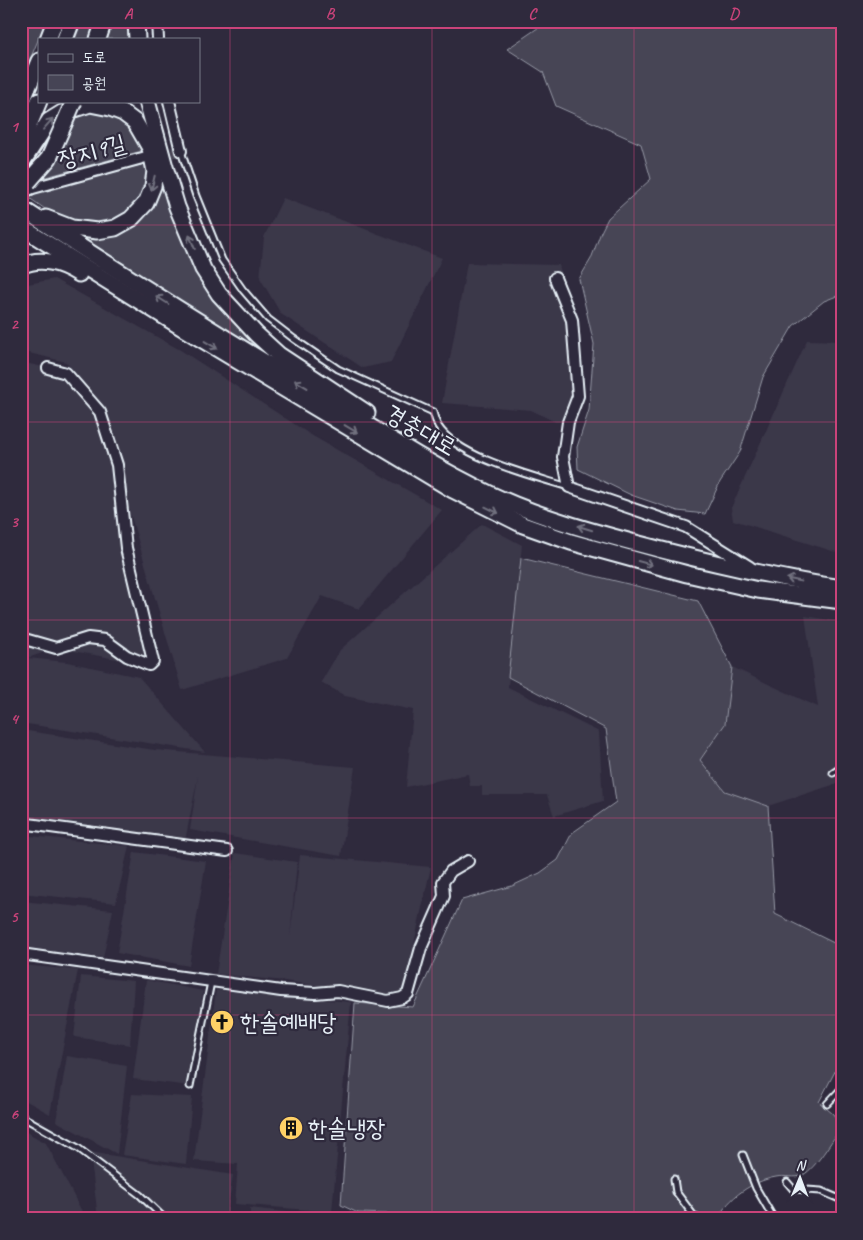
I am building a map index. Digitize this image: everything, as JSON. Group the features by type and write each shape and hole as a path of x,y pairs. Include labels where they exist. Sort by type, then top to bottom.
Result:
{"main road":[{"path":"48,38 55,21"},
{"path":"65,38 72,21"},
{"path":"98,38 104,21"},
{"path":"136,21 137,38"},
{"path":"21,104 38,63"},
{"path":"21,144 39,102"},
{"path":"21,164 49,121 62,113 90,104 116,111 134,122 150,148 155,171 153,186 146,202 130,219 115,228 98,231 72,228 22,200 28,182 49,158 74,102"},
{"path":"147,102 164,167 177,207 203,269 219,294 256,334 280,355 492,495"},
{"name":"경충대로","path":"22,200 82,250 422,458 492,495 528,510 627,541 757,572 842,588"},
{"name":"경충대로","path":"21,227 181,327 453,490 523,525 571,542 687,574 758,590 842,601"},
{"path":"21,266 36,261 67,266 99,286 181,327"}],"street":[{"path":"157,21 158,38"},
{"path":"169,102 182,152"},
{"name":"장지9길","path":"22,200 26,191 33,188 146,157"},
{"path":"555,278 572,320 578,396 568,422 563,457 569,487 686,527 757,572"},
{"path":"21,638 56,648 88,638 104,640 127,656 149,666 154,661 126,548 117,465 100,412 66,374 48,368"},
{"path":"21,823 227,850"},
{"path":"21,954 281,991 314,993 338,991 388,1001 402,998 408,994 421,948 444,896 443,882 451,871 468,861"},
{"path":"839,1219 842,1216"}],"lane":[{"path":"182,152 196,196 222,260 243,290 268,319 338,369 433,412 438,426 450,439 470,451 494,463 569,487"},
{"path":"833,773 842,767"},
{"path":"190,1086 211,982"},
{"path":"827,1104 842,1088"},
{"path":"21,1116 78,1148 140,1194 165,1219"},
{"path":"744,1155 756,1188 774,1219"},
{"path":"674,1179 676,1192 695,1218"},
{"path":"787,1182 793,1188 821,1191 842,1200"}],"shaded area":[{"path":"283,198 442,258 391,362 363,368 281,314 260,278 264,237"},
{"path":"467,263 559,265 580,340 575,422 555,422 531,410 442,403"},
{"path":"54,279 182,351 311,435 442,510 359,609 322,596 287,658 182,690 110,445 116,437 112,433 101,404 66,362 21,351 21,297 28,284"},
{"path":"807,340 842,341 842,554 733,520 731,508"},
{"path":"21,362 48,368 100,412 149,665 56,648 28,658 67,662 139,677 205,752 21,723"},
{"path":"482,524 522,545 508,687 599,732 603,801 554,816 547,795 482,795 482,786 470,786 468,774 406,787 413,710 345,696 321,682 340,650"},
{"path":"805,616 842,622 842,782 768,806 725,791 700,760 725,724 732,667 818,707"},
{"path":"21,730 155,750 355,767 341,856 190,830 198,776 185,841 21,817"},
{"path":"21,835 129,846 116,903 21,893"},
{"path":"134,852 206,861 189,966 117,953"},
{"path":"235,853 297,862 290,937 300,855 431,867 402,998 285,981 216,974"},
{"path":"21,901 113,910 103,958 21,947"},
{"path":"21,965 78,970 50,1114 21,1098"},
{"path":"81,976 134,981 130,1045 74,1037"},
{"path":"146,980 203,991 190,1086 133,1079"},
{"path":"216,990 351,1002 332,1212 235,1204 238,1164 194,1161"},
{"path":"67,1056 127,1066 117,1154 56,1121"},
{"path":"132,1094 192,1097 186,1164 122,1155"},
{"path":"21,1129 46,1143 86,1219 21,1219"},
{"path":"90,1152 233,1175 227,1215 203,1219 98,1219"},
{"path":"250,1208 347,1219 250,1219"}],"green space":[{"path":"21,21 46,21 38,38 21,81"},
{"path":"82,21 97,21 90,38 75,38"},
{"path":"109,21 129,21 129,38 103,38"},
{"path":"548,21 842,21 842,294 824,301 793,326 763,377 740,452 720,482 705,514 678,511 631,495 578,469 577,447 589,410 594,344 579,279 591,259 608,218 651,179 641,144 556,106 543,72 507,49"},
{"path":"94,110 116,116 143,142 150,176 141,198 120,221 102,225 79,224 58,218 25,195 30,191 145,164 143,153 138,152 42,178 57,156 78,113"},
{"path":"160,172 195,269 222,309 310,382 78,236 114,234"},
{"path":"521,558 698,601 732,667 725,724 700,760 725,791 768,806 775,914 842,947 842,1058 819,1102 833,1114 842,1127 819,1160 803,1175 776,1177 750,1186 728,1204 718,1219 424,1219 423,1215 358,1213 341,1205 355,1003 413,1007 462,900 512,886 540,873 558,860 572,833 616,802 606,729 508,677"}],"tunnel":[{"path":"157,155 181,151"}],"place":[{"name":"한솔예배당","path":"222,1022"},
{"name":"한솔냉장","path":"291,1128"}]}
